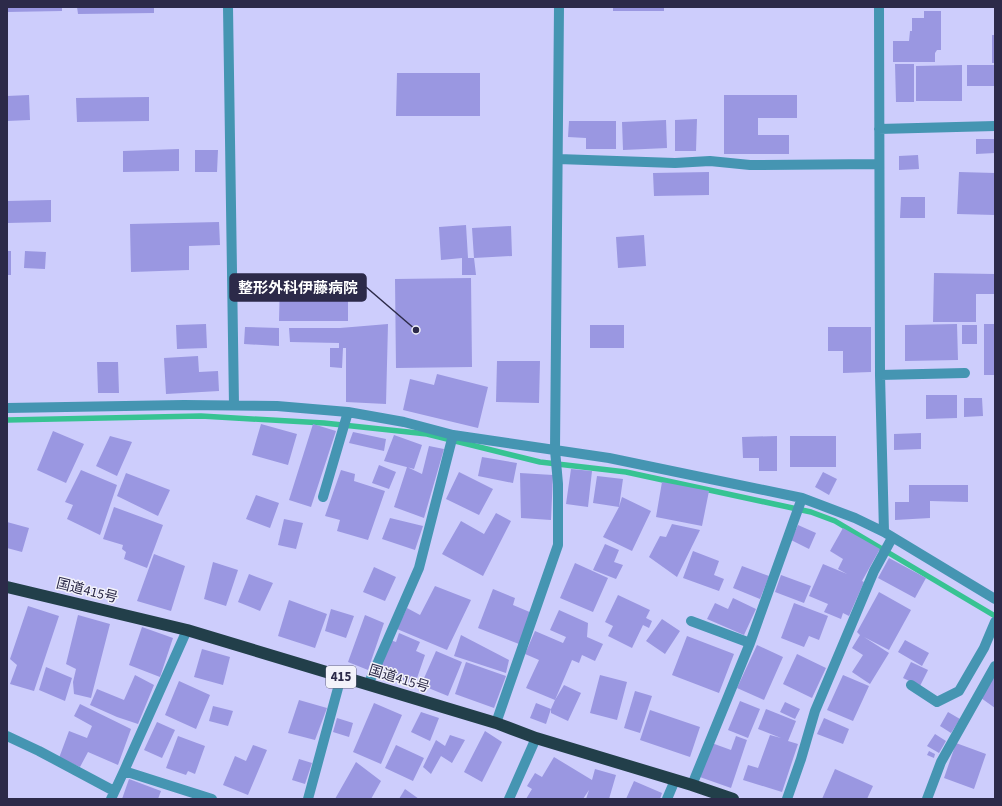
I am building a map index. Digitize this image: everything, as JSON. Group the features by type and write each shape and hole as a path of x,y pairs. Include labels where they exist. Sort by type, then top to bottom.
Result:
{"highway":[{"name":"国道415号","path":"7,586 187,630 496,723 536,738 692,785 733,799"}],"street":[{"path":"228,7 234,405"},
{"path":"496,723 558,545 558,484 555,450 559,7"},
{"path":"787,799 801,760 815,711 888,535 880,375 879,7"},
{"path":"879,128 995,126"},
{"path":"558,159 675,163 710,161 750,165 879,164"},
{"path":"880,375 965,373"},
{"path":"7,408 184,405 277,406 348,412 404,422 453,435 609,458 802,498 855,518 888,535 995,599"},
{"path":"323,497 348,412"},
{"path":"368,685 419,568 453,435"},
{"path":"692,785 750,643 802,498"},
{"path":"691,621 750,643"},
{"path":"910,686 937,702 959,691 984,648 995,622"},
{"path":"7,736 39,751 112,795 187,630"},
{"path":"927,799 942,762 995,666"},
{"path":"308,799 341,677"},
{"path":"509,799 536,738"},
{"path":"124,771 212,799"},
{"path":"667,799 675,780"}],"building":[{"path":"7,7 62,7 62,11 7,12"},
{"path":"77,7 154,7 154,13 78,14"},
{"path":"613,7 664,7 664,11 613,11"},
{"path":"924,11 941,11 941,50 937,50 935,53 935,62 893,62 893,41 909,41 910,31 912,31 912,18 924,18"},
{"path":"992,35 995,35 995,63 992,63"},
{"path":"895,64 914,64 914,102 896,102"},
{"path":"962,65 962,101 916,101 916,66"},
{"path":"967,65 995,65 995,86 967,86"},
{"path":"397,73 480,73 480,116 396,116"},
{"path":"29,95 30,120 7,121 7,96"},
{"path":"724,95 797,95 797,118 758,118 758,135 789,135 789,154 724,154"},
{"path":"149,97 149,121 77,122 76,98"},
{"path":"697,119 696,151 675,151 675,120"},
{"path":"666,120 667,148 623,150 622,122"},
{"path":"569,121 616,121 616,149 586,149 586,138 568,137"},
{"path":"976,139 995,139 995,153 976,154"},
{"path":"179,149 179,171 123,172 123,151"},
{"path":"195,150 218,150 217,172 195,172"},
{"path":"918,155 919,169 899,170 899,156"},
{"path":"709,172 709,195 654,196 653,173"},
{"path":"959,172 995,173 995,215 957,214"},
{"path":"901,197 925,197 925,218 900,218"},
{"path":"51,200 51,222 7,223 7,201"},
{"path":"219,222 220,245 189,246 189,270 131,272 130,224"},
{"path":"466,225 468,258 474,258 476,275 462,275 462,258 441,260 439,227"},
{"path":"511,226 512,256 474,258 472,228"},
{"path":"644,235 646,266 618,268 616,237"},
{"path":"7,251 11,251 11,275 7,275"},
{"path":"25,251 46,252 45,269 24,268"},
{"path":"934,273 995,274 995,294 976,294 976,322 933,322"},
{"path":"330,277 348,277 348,321 279,321 280,279 300,279 300,291 330,292"},
{"path":"471,278 472,367 396,368 395,279"},
{"path":"206,324 207,348 177,349 176,325"},
{"path":"388,324 386,404 346,402 346,348 343,348 342,368 330,367 330,348 339,348 339,343 290,342 289,328 340,328"},
{"path":"957,324 958,360 905,361 905,325"},
{"path":"984,324 995,324 995,375 984,375"},
{"path":"590,325 624,325 624,348 590,348"},
{"path":"962,325 977,325 977,344 962,344"},
{"path":"245,327 279,328 279,346 244,344"},
{"path":"828,327 871,327 871,372 843,373 843,351 828,351"},
{"path":"198,356 199,372 218,371 219,391 166,394 164,358"},
{"path":"497,361 540,361 539,403 496,402"},
{"path":"97,362 118,362 119,393 98,393"},
{"path":"437,374 488,387 478,428 403,410 410,379 434,385"},
{"path":"926,395 957,395 957,418 926,419"},
{"path":"964,398 982,398 983,416 964,417"},
{"path":"261,424 297,434 288,465 252,455"},
{"path":"313,424 336,431 311,507 289,500"},
{"path":"53,431 84,444 66,483 37,470"},
{"path":"353,432 386,439 384,451 349,443"},
{"path":"921,433 921,449 894,450 894,434"},
{"path":"394,435 422,445 414,469 384,461"},
{"path":"110,436 132,442 117,476 96,466"},
{"path":"777,436 777,471 759,471 759,458 743,458 742,437"},
{"path":"790,436 836,436 836,467 790,467"},
{"path":"429,446 444,449 424,518 394,507 407,467 422,474"},
{"path":"482,457 517,463 513,483 478,476"},
{"path":"379,465 396,472 389,489 372,483"},
{"path":"571,469 592,471 588,507 566,504"},
{"path":"81,470 117,485 100,535 67,519 73,505 65,502"},
{"path":"341,470 355,474 354,481 385,491 368,540 337,531 340,520 325,516"},
{"path":"459,472 493,489 479,515 446,499"},
{"path":"823,472 837,479 829,495 815,487"},
{"path":"126,473 170,490 158,516 117,496"},
{"path":"520,473 553,475 551,520 521,518"},
{"path":"597,476 623,479 619,507 593,503"},
{"path":"662,482 709,491 702,526 656,517"},
{"path":"909,485 968,485 968,502 930,501 930,518 895,520 895,502 909,502"},
{"path":"256,495 279,503 270,528 246,519"},
{"path":"622,497 651,511 632,551 603,537 619,507"},
{"path":"114,507 163,525 147,568 124,559 126,552 122,549 123,545 103,539"},
{"path":"496,513 511,521 483,576 442,554 461,521 484,534"},
{"path":"390,518 423,526 415,550 382,539"},
{"path":"284,519 303,523 296,549 278,545"},
{"path":"7,522 29,528 22,552 7,548"},
{"path":"672,524 700,530 677,577 649,557 660,536 666,537"},
{"path":"798,525 816,533 809,549 791,540"},
{"path":"843,528 880,549 862,581 864,582 849,616 843,613 841,619 824,612 828,604 809,596 823,564 847,574 838,569 843,559 830,551"},
{"path":"605,544 619,550 614,562 623,565 616,579 593,570"},
{"path":"693,551 719,561 714,575 724,579 719,591 683,578"},
{"path":"154,554 185,566 171,611 137,601"},
{"path":"889,558 926,578 915,598 878,578"},
{"path":"213,562 238,570 226,606 204,599"},
{"path":"575,563 608,578 593,612 560,598"},
{"path":"742,566 769,576 760,599 733,588"},
{"path":"374,567 396,577 385,601 363,592"},
{"path":"249,574 273,583 260,611 238,602"},
{"path":"781,575 811,586 804,603 775,592"},
{"path":"435,586 471,600 447,650 397,629 407,608 420,615"},
{"path":"493,589 515,598 513,605 532,613 519,644 478,628"},
{"path":"879,592 911,610 889,650 864,637 889,653 870,684 852,672 863,655 852,648 860,635 857,632"},
{"path":"618,595 650,610 646,618 652,621 649,628 643,625 632,648 608,636 613,626 605,622"},
{"path":"733,598 756,609 744,635 707,619 715,603 728,609"},
{"path":"289,600 327,614 315,648 278,636"},
{"path":"794,603 828,616 819,640 809,636 804,647 781,638"},
{"path":"28,606 59,616 34,691 10,684 17,665 10,659"},
{"path":"331,609 354,616 346,638 325,631"},
{"path":"559,610 588,623 587,637 603,644 595,661 582,655 579,663 572,660 555,700 526,688 539,660 525,654 535,631 563,643 566,637 550,630"},
{"path":"78,615 110,624 91,698 74,694 73,682 76,669 66,664"},
{"path":"365,615 384,623 368,670 348,662"},
{"path":"662,619 680,631 665,654 646,641"},
{"path":"142,627 173,638 160,677 129,665"},
{"path":"399,633 420,642 416,651 425,655 415,684 377,672 390,640 396,642"},
{"path":"461,635 509,660 506,673 454,656"},
{"path":"687,636 734,654 719,693 672,675"},
{"path":"905,640 929,653 922,666 898,652"},
{"path":"757,645 783,657 764,700 737,688"},
{"path":"202,649 230,657 223,685 194,677"},
{"path":"436,651 462,662 448,696 421,685"},
{"path":"797,654 826,668 812,698 783,684"},
{"path":"466,662 506,676 494,708 455,694"},
{"path":"911,662 928,670 920,686 903,678"},
{"path":"46,667 72,678 65,701 39,690"},
{"path":"135,675 154,685 138,724 117,717 90,705 97,689 124,700"},
{"path":"600,675 627,682 617,720 590,713"},
{"path":"843,675 869,686 853,721 827,710"},
{"path":"995,675 995,708 981,698"},
{"path":"179,681 210,695 196,729 165,715"},
{"path":"564,685 581,693 568,721 551,713 555,700"},
{"path":"635,691 652,696 640,733 624,728"},
{"path":"299,700 327,708 315,740 288,733"},
{"path":"740,701 760,709 748,738 728,730"},
{"path":"785,702 800,709 795,719 780,712"},
{"path":"374,703 402,715 381,764 353,752"},
{"path":"536,703 551,709 546,724 530,718"},
{"path":"80,704 131,729 118,765 88,752 80,767 59,758 69,731 87,738 92,726 74,716"},
{"path":"213,706 233,711 228,726 209,721"},
{"path":"766,709 796,721 788,741 798,744 782,792 743,780 748,765 758,768 770,735 781,738 758,729"},
{"path":"650,710 700,727 690,757 640,740"},
{"path":"421,712 439,718 430,741 411,732"},
{"path":"948,712 960,719 951,733 940,726"},
{"path":"337,718 353,723 349,737 333,732"},
{"path":"824,718 849,729 843,744 817,734"},
{"path":"157,722 175,730 162,758 144,750"},
{"path":"485,731 502,742 482,782 464,772"},
{"path":"935,734 946,741 939,753 927,746"},
{"path":"450,735 465,740 452,763 441,756 431,774 423,767 436,740 445,746"},
{"path":"178,736 205,746 195,774 188,771 186,775 166,768"},
{"path":"736,736 747,740 731,788 697,776 709,742 731,750"},
{"path":"956,743 986,754 974,789 944,778"},
{"path":"253,745 267,750 248,795 223,785 235,756 246,761"},
{"path":"396,745 424,758 413,781 385,768"},
{"path":"929,751 935,754 934,758 927,755"},
{"path":"554,757 592,780 595,769 616,775 609,799 586,799 589,790 583,799 526,799 532,789 527,786 535,773 542,777"},
{"path":"299,759 312,763 305,784 292,780"},
{"path":"356,762 381,781 371,799 335,799"},
{"path":"835,769 873,786 867,799 822,799"},
{"path":"129,779 161,791 158,799 122,799"},
{"path":"634,781 662,793 660,799 626,799"},
{"path":"405,789 419,799 399,799"}],"waterway":[{"path":"7,420 201,416 324,423 427,434 540,462 626,472 811,512 835,521 995,616"}],"place":[{"name":"整形外科伊藤病院","path":"416,330"}]}
